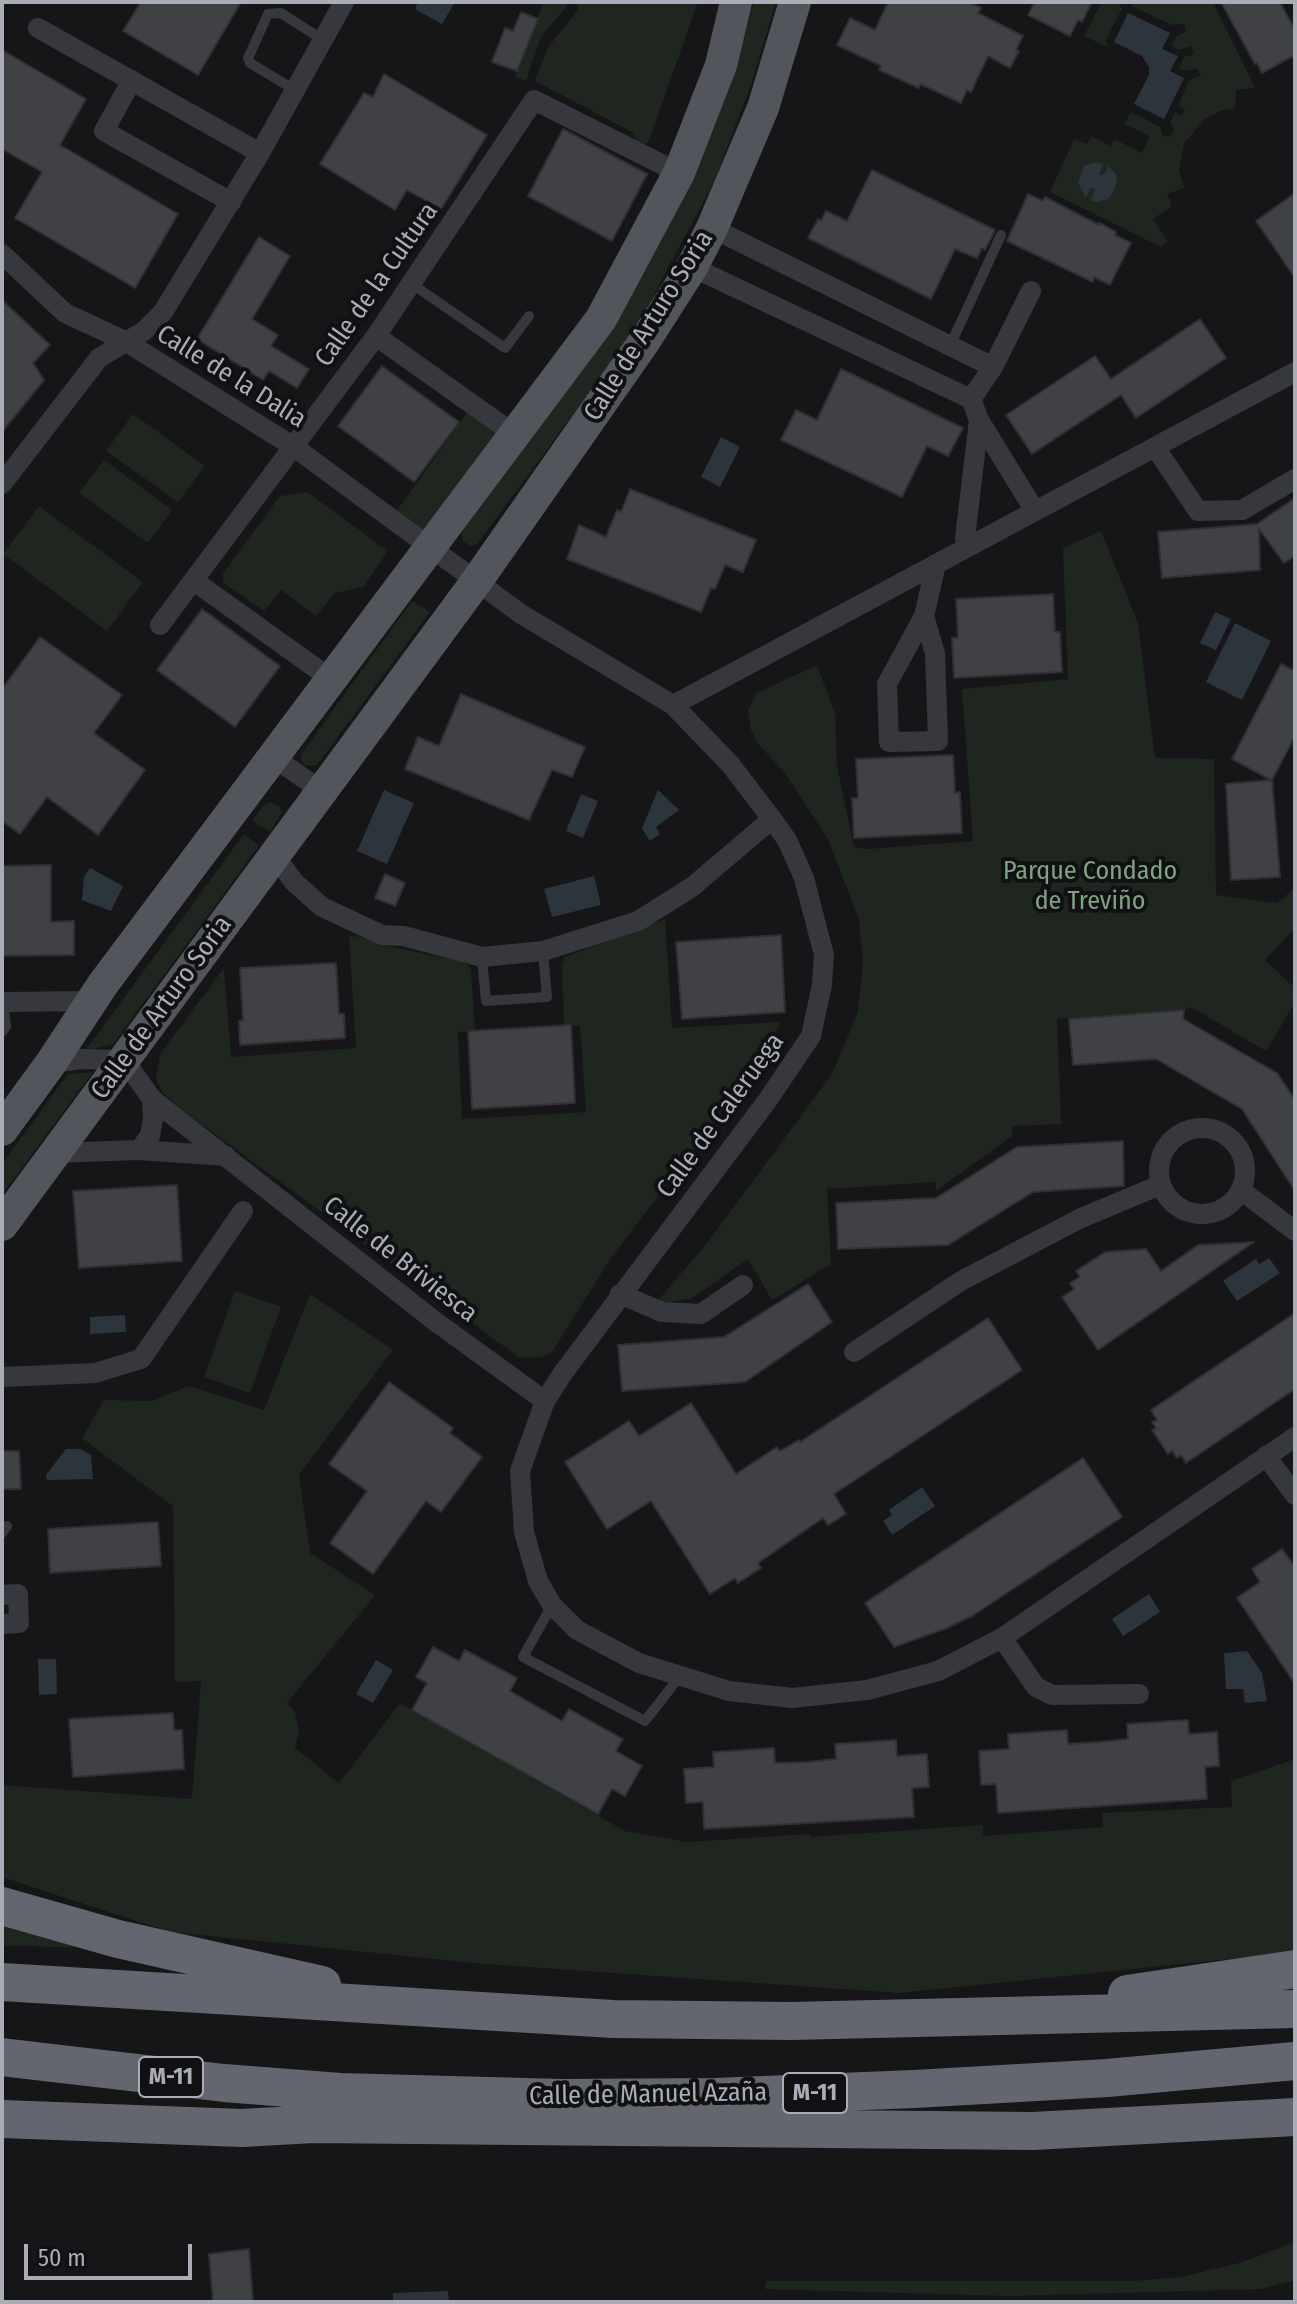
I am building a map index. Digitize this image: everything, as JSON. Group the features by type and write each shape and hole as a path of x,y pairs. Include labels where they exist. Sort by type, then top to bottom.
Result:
{"highway":[{"path":"2,1906 118,1939 261,1969 394,2006"},
{"path":"937,2019 1295,1969"},
{"path":"2,1982 628,2019 937,2019 1295,2009"},
{"name":"Calle de Manuel Azaña","path":"2,2057 224,2083 340,2092 562,2098 715,2097 914,2089 1107,2078 1295,2061"},
{"path":"2,2106 294,2106 340,2092"},
{"path":"715,2097 774,2111 1123,2125"},
{"path":"2,2119 242,2128 313,2124 1033,2131 1295,2117"}],"main road":[{"name":"Calle de Arturo Soria","path":"2,1130 51,1063 90,1001 601,319 679,173 721,65 736,2"},
{"name":"Calle de Arturo Soria","path":"2,1225 476,582 646,339 692,267 712,228 763,108 795,2"}],"street":[{"path":"2,484 99,358 144,331 163,312 260,153 344,2"},
{"path":"38,28 260,153"},
{"path":"132,80 104,131 231,202"},
{"name":"Calle de la Cultura","path":"160,625 376,336 534,100 679,173"},
{"path":"712,228 993,367"},
{"name":"Calle de la Dalia","path":"2,254 65,313 125,341 294,447 430,549"},
{"path":"692,267 971,399 979,420 1035,511"},
{"path":"971,399 993,367 1031,291"},
{"path":"376,336 514,434"},
{"path":"673,705 1295,372"},
{"path":"967,548 965,538 979,420"},
{"path":"1155,447 1198,511 1242,510 1295,479"},
{"path":"430,549 476,582"},
{"path":"924,616 935,653 938,741 889,742 887,684 924,616 936,564"},
{"path":"194,581 331,679"},
{"name":"Calle de Caleruega","path":"476,582 521,614 673,705 730,764 787,840 804,878 824,955 822,985 811,1036 760,1110 620,1294 545,1401 520,1471 524,1532 538,1581 552,1605 577,1630 639,1663 729,1691 792,1698 852,1692 938,1671 1002,1638 1295,1437"},
{"path":"272,756 323,792"},
{"path":"275,856 294,882 322,907 382,935 404,936 482,957 543,951 638,921 692,887 772,819"},
{"path":"3,1002 90,1001"},
{"path":"51,1063 82,1059 124,1060"},
{"name":"Calle de Briviesca","path":"124,1060 152,1099 423,1312 545,1401"},
{"path":"139,1150 150,1136 152,1099"},
{"path":"1205,1126 1232,1137 1246,1162 1242,1191 1224,1209 1199,1215 1175,1206 1160,1185 1160,1157 1177,1134 1205,1126"},
{"path":"55,1153 139,1150 226,1156"},
{"path":"854,1352 961,1281 1079,1219 1160,1185"},
{"path":"1242,1191 1295,1231"},
{"path":"2,1377 95,1373 141,1359 243,1211"},
{"path":"620,1294 662,1312 701,1314 743,1285"},
{"path":"1266,1456 1295,1495"},
{"path":"2,1595 18,1594 19,1623 2,1624"},
{"path":"1002,1638 1036,1687 1052,1695 1139,1694"}],"lane":[{"path":"295,90 250,63 248,58 268,14 281,13 323,40"},
{"path":"950,346 1001,235"},
{"path":"412,284 505,348 529,316"},
{"path":"482,957 486,1001 547,997 543,951"},
{"path":"2,1032 6,1027 3,1002"},
{"path":"552,1605 523,1657 645,1721 680,1676"}],"green space":[{"path":"544,2 567,2 541,37 526,81 515,76"},
{"path":"579,2 698,2 648,143 638,145 632,132 535,81 547,49 577,11"},
{"path":"754,2 776,2 752,82 715,180 634,332 477,544 470,546 463,541 461,533 615,322 732,77"},
{"path":"1102,2 1118,2 1122,9 1106,40 1107,47 1084,36"},
{"path":"1132,2 1213,2 1255,88 1236,90 1235,108 1205,119 1184,143 1179,170 1184,188 1167,194 1172,206 1153,219 1168,242 1161,247 1050,192 1074,139 1087,144 1092,136 1111,147 1114,139 1142,153 1150,136 1124,124 1131,112 1160,127 1163,136 1171,137 1174,129 1170,123 1175,112 1182,115 1185,109 1178,106 1189,80 1201,76 1197,68 1187,71 1179,68 1184,57 1194,54 1191,46 1179,50 1171,46 1176,37 1186,31 1184,24 1172,25 1132,6"},
{"path":"468,411 501,434 428,536 396,512"},
{"path":"133,414 205,466 178,502 106,451"},
{"path":"104,460 172,510 148,543 79,493"},
{"path":"307,492 388,551 363,587 335,593 316,616 281,590 264,611 223,582 223,573 280,496"},
{"path":"39,506 143,582 107,631 3,554"},
{"name":"Parque Condado de Treviño","path":"1101,531 1138,623 1155,758 1214,759 1216,895 1277,903 1295,888 1295,928 1265,960 1295,988 1295,1002 1266,1051 1191,1007 1057,1019 1061,1124 1012,1126 1012,1136 936,1191 936,1182 827,1189 831,1264 772,1300 748,1259 691,1299 655,1304 707,1243 832,1074 858,1012 863,961 859,920 828,839 785,773 758,744 751,730 748,710 757,693 817,665 835,713 837,766 854,847 867,849 973,841 962,689 1068,679 1063,548"},
{"path":"412,601 430,612 317,765 305,766 302,753"},
{"path":"270,802 279,806 282,812 270,832 252,820"},
{"path":"244,834 259,846 113,1044 85,1051"},
{"path":"665,919 672,1028 781,1022 723,1110 611,1258 552,1352 541,1357 520,1358 189,1115 163,1093 156,1080 160,1054 224,968 231,1057 356,1048 349,937 358,936 391,947 460,961 471,970 475,1031 458,1032 462,1119 586,1112 580,1026 564,1025 562,966 565,957"},
{"path":"93,1072 2,1195 2,1164 68,1074"},
{"path":"235,1291 281,1307 250,1393 204,1377"},
{"path":"310,1294 393,1350 299,1475 310,1553 375,1595 287,1703 295,1712 299,1732 295,1748 339,1783 400,1703 625,1831 687,1842 983,1825 983,1836 1103,1827 1102,1813 1232,1807 1231,1781 1295,1759 1295,1949 1260,1956 899,1993 485,1964 170,1932 2,1877 2,1785 192,1799 201,1681 175,1682 173,1506 82,1438 104,1400 152,1401 189,1386 264,1410"},
{"path":"2,1924 83,1948 2,1945"},
{"path":"1295,2242 1295,2280 1261,2289 1009,2296 765,2289 766,2281 1133,2281 1181,2277 1243,2262"}],"shaded area":[{"path":"418,2 455,2 442,24 415,9"},
{"path":"1128,13 1170,33 1162,49 1178,56 1170,71 1184,78 1164,119 1134,104 1149,75 1149,67 1142,56 1114,42"},
{"path":"1096,162 1103,164 1099,175 1104,174 1108,166 1116,174 1117,183 1109,199 1096,202 1091,201 1095,189 1090,188 1086,198 1078,183 1084,166"},
{"path":"721,437 740,447 720,487 701,477"},
{"path":"1215,612 1231,619 1216,650 1200,643"},
{"path":"1235,623 1271,641 1242,700 1206,682"},
{"path":"384,790 414,803 387,864 357,851"},
{"path":"658,790 679,810 656,827 660,834 650,841 642,828"},
{"path":"581,794 598,801 583,838 566,831"},
{"path":"90,868 123,886 111,911 82,900 84,877"},
{"path":"594,876 601,905 552,917 544,889"},
{"path":"1269,1258 1280,1273 1237,1301 1223,1281 1256,1259 1259,1264"},
{"path":"125,1315 126,1332 90,1334 90,1317"},
{"path":"66,1449 81,1449 91,1455 93,1479 47,1480 46,1475"},
{"path":"922,1487 935,1506 892,1535 883,1521 892,1515 889,1510"},
{"path":"1149,1594 1160,1612 1123,1636 1112,1619"},
{"path":"1247,1651 1262,1673 1267,1701 1245,1703 1243,1689 1226,1689 1224,1653"},
{"path":"38,1659 56,1659 57,1694 39,1695"},
{"path":"376,1660 393,1670 373,1703 356,1694"},
{"path":"448,2291 449,2302 393,2302 393,2293"}],"building":[{"path":"141,2 241,2 198,75 123,31"},
{"path":"888,2 969,2 981,8 978,13 1023,36 1016,50 1019,51 1010,68 988,56 971,92 967,90 961,103 920,84 919,88 879,70 881,66 837,45 850,18 875,30"},
{"path":"1035,2 1092,2 1082,22 1078,20 1070,36 1028,15"},
{"path":"1221,2 1280,2 1295,30 1295,55 1262,73"},
{"path":"521,12 538,19 517,71 492,62 505,28 513,31"},
{"path":"2,50 86,99 60,145 178,214 135,288 15,218 42,172 2,149"},
{"path":"384,74 487,135 441,209 407,190 395,210 320,164 364,93 373,97"},
{"path":"563,129 647,174 612,241 528,196"},
{"path":"872,170 995,230 985,250 982,248 977,258 955,249 931,299 808,238 826,211 847,221"},
{"path":"1295,193 1295,278 1256,221"},
{"path":"1028,194 1043,201 1045,197 1100,223 1131,243 1110,285 1094,277 1093,282 1007,241"},
{"path":"259,237 290,256 252,319 278,335 271,346 309,369 297,388 269,371 263,380 197,339"},
{"path":"2,300 50,345 33,363 44,380 2,432"},
{"path":"1200,319 1226,358 1136,418 1121,395 1032,454 1006,415 1095,356 1111,379"},
{"path":"382,366 459,422 414,482 338,426"},
{"path":"841,369 963,428 948,456 927,446 902,497 781,440 796,410 817,420"},
{"path":"630,489 756,540 743,572 725,565 701,612 567,559 579,525 606,537"},
{"path":"1295,498 1295,556 1284,563 1259,529 1260,570 1162,578 1158,532 1257,524"},
{"path":"1053,594 1055,632 1060,632 1062,672 954,678 952,638 958,638 956,599"},
{"path":"202,609 280,666 235,727 157,670"},
{"path":"40,637 122,695 94,733 145,770 98,835 47,797 20,834 2,821 2,689"},
{"path":"1281,664 1295,671 1295,736 1272,780 1280,877 1231,880 1226,784 1271,780 1232,759"},
{"path":"461,694 585,747 572,777 552,770 529,820 405,769 418,737 439,746"},
{"path":"953,755 955,793 960,792 962,833 854,838 852,798 858,798 856,759"},
{"path":"51,865 51,922 74,921 74,955 2,956 2,866"},
{"path":"385,874 405,883 395,906 375,898"},
{"path":"781,935 785,1012 682,1019 676,942"},
{"path":"336,963 339,1014 344,1014 345,1038 240,1045 239,1021 243,1020 240,968"},
{"path":"1184,1010 1183,1019 1277,1073 1295,1100 1295,1191 1242,1109 1156,1059 1073,1065 1069,1019"},
{"path":"571,1025 575,1103 472,1109 468,1031"},
{"path":"1123,1141 1124,1186 1033,1192 948,1245 838,1249 836,1203 936,1198 1017,1147"},
{"path":"177,1185 182,1261 79,1268 73,1191"},
{"path":"1254,1242 1098,1350 1062,1297 1074,1289 1070,1283 1080,1277 1076,1271 1105,1252 1146,1249 1161,1271 1198,1245"},
{"path":"808,1284 832,1322 745,1382 622,1391 618,1345 724,1337"},
{"path":"1295,1313 1295,1389 1186,1463 1181,1455 1177,1458 1172,1451 1168,1454 1152,1430 1156,1428 1152,1422 1157,1420 1151,1410"},
{"path":"988,1318 1022,1370 834,1494 846,1514 828,1525 823,1518 758,1563 761,1568 738,1583 735,1578 710,1594 651,1501 607,1529 565,1462 629,1421 639,1436 691,1403 736,1474 777,1447 780,1451 800,1442"},
{"path":"389,1382 453,1428 450,1433 482,1457 441,1512 426,1501 373,1574 330,1543 367,1491 329,1464"},
{"path":"2,1451 19,1451 21,1489 2,1489"},
{"path":"1083,1458 1122,1517 972,1616 894,1647 865,1603"},
{"path":"158,1522 161,1566 50,1573 48,1529"},
{"path":"1282,1549 1295,1567 1295,1684 1237,1598 1260,1582 1252,1569"},
{"path":"433,1647 459,1661 465,1650 517,1678 510,1691 562,1721 569,1709 623,1739 616,1751 642,1766 625,1796 612,1789 598,1814 412,1710 427,1683 416,1677"},
{"path":"173,1713 174,1730 182,1730 184,1769 73,1777 69,1719"},
{"path":"1188,1720 1189,1734 1217,1732 1219,1766 1205,1767 1207,1799 998,1813 996,1784 981,1785 979,1751 1009,1749 1008,1734 1067,1730 1068,1744 1098,1742 1128,1739 1127,1724"},
{"path":"896,1740 897,1756 927,1754 929,1787 912,1788 914,1817 704,1829 703,1802 686,1803 684,1769 714,1767 713,1752 774,1748 775,1763 806,1762 836,1759 835,1744"},
{"path":"249,2249 253,2302 213,2302 209,2254"}]}
